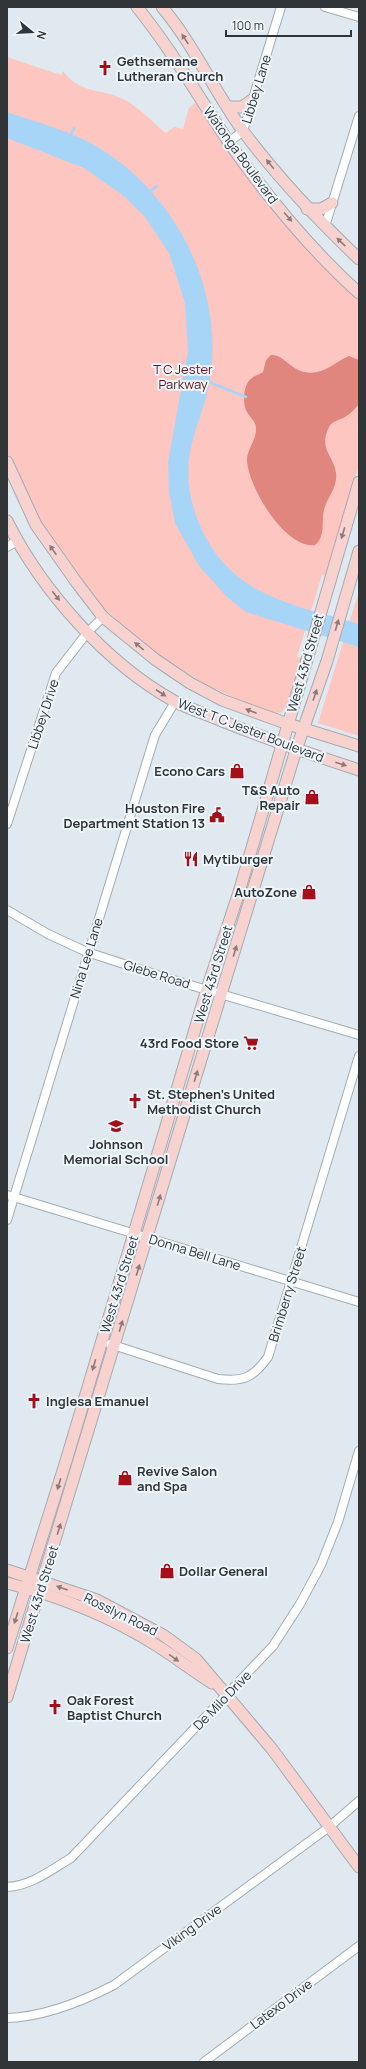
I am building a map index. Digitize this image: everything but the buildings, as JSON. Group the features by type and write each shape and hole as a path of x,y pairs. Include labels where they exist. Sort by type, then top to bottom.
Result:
{"main road":[{"name":"Watonga Boulevard","path":"138,7 261,186 309,241 359,293"},
{"name":"Watonga Boulevard","path":"162,7 180,31 243,131 307,209 359,259"},
{"path":"228,107 242,107 252,100"},
{"path":"307,209 321,209 332,203"},
{"name":"West T C Jester Boulevard","path":"7,462 36,525 103,618 156,660 190,683 222,700 288,724 359,746"},
{"name":"West 43rd Street","path":"7,1648 68,1453 207,989 239,892 328,582 354,515 359,482"},
{"name":"West T C Jester Boulevard","path":"7,521 17,541 54,595 87,633 128,671 175,702 282,745 359,770"},
{"name":"West 43rd Street","path":"7,1697 296,750 327,661 359,551"},
{"path":"255,832 271,833"},
{"path":"239,892 252,896"},
{"path":"170,1111 184,1115"},
{"path":"68,1453 81,1456"},
{"name":"Rosslyn Road","path":"7,1570 97,1600 163,1635 196,1659 272,1749 359,1867"},
{"name":"Rosslyn Road","path":"7,1583 92,1611 156,1646 188,1669 218,1686"},
{"path":"156,1646 163,1635"}],"street":[{"name":"Libbey Lane","path":"230,142 243,131 281,7"},
{"path":"325,7 359,17"},
{"path":"323,225 327,220 359,116"},
{"path":"7,547 17,541"},
{"name":"Libbey Drive","path":"7,824 56,673 87,633 103,618"},
{"name":"Nina Lee Lane","path":"7,1220 10,1196 155,735 175,702"},
{"name":"Glebe Road","path":"7,910 48,934 87,952 170,979 222,993 359,1035"},
{"name":"Brimberry Street","path":"101,1341 218,1379 234,1381 245,1379 259,1370 268,1357 359,1056"},
{"name":"Donna Bell Lane","path":"10,1196 359,1302"},
{"name":"De Milo Drive","path":"7,1887 18,1887 43,1876 71,1858 273,1646 304,1598 321,1565 338,1522 359,1451"},
{"name":"Viking Drive","path":"7,2018 38,2014 85,2000 114,1985 329,1827 359,1801"},
{"name":"Latexo Drive","path":"204,2062 359,1946"}],"green space":[{"name":"T C Jester Parkway","path":"7,57 61,75 63,71 76,84 123,99 140,110 166,133 174,127 183,129 189,108 196,102 337,279 359,300 359,466 326,576 322,575 297,657 301,658 288,704 282,712 275,714 247,704 203,683 155,653 112,616 100,604 55,546 37,515 7,453"},
{"path":"359,591 359,736 318,723"}],"shaded area":[{"path":"271,355 276,355 296,368 309,373 326,369 349,356 359,360 359,404 347,416 331,424 326,436 326,448 335,467 336,478 334,487 324,510 321,537 315,545 304,544 292,537 281,527 261,500 249,472 247,456 255,436 256,428 255,423 245,408 244,394 249,381 253,377 263,372 266,360"}],"water":[{"path":"7,112 67,132 101,149 128,169 152,193 173,219 189,248 202,280 210,312 212,346 210,380 194,435 188,469 192,503 198,520 214,551 224,564 236,575 250,585 279,600 359,624 359,647 246,612 228,598 199,566 175,523 169,492 168,462 188,351 185,303 169,253 145,217 125,197 84,168 7,138"}],"waterway":[{"path":"70,137 74,128"},
{"path":"148,193 157,186"},
{"path":"207,381 246,397"}],"place":[{"name":"Gethsemane Lutheran Church","path":"105,68"},
{"name":"Econo Cars","path":"237,771"},
{"name":"T&S Auto Repair","path":"312,797"},
{"name":"Houston Fire Department Station 13","path":"217,815"},
{"name":"Mytiburger","path":"191,859"},
{"name":"AutoZone","path":"309,892"},
{"name":"43rd Food Store","path":"251,1043"},
{"name":"St. Stephen's United Methodist Church","path":"135,1101"},
{"name":"Johnson Memorial School","path":"116,1126"},
{"name":"Inglesa Emanuel","path":"34,1401"},
{"name":"Revive Salon and Spa","path":"125,1478"},
{"name":"Dollar General","path":"167,1571"},
{"name":"Oak Forest Baptist Church","path":"55,1707"}]}
